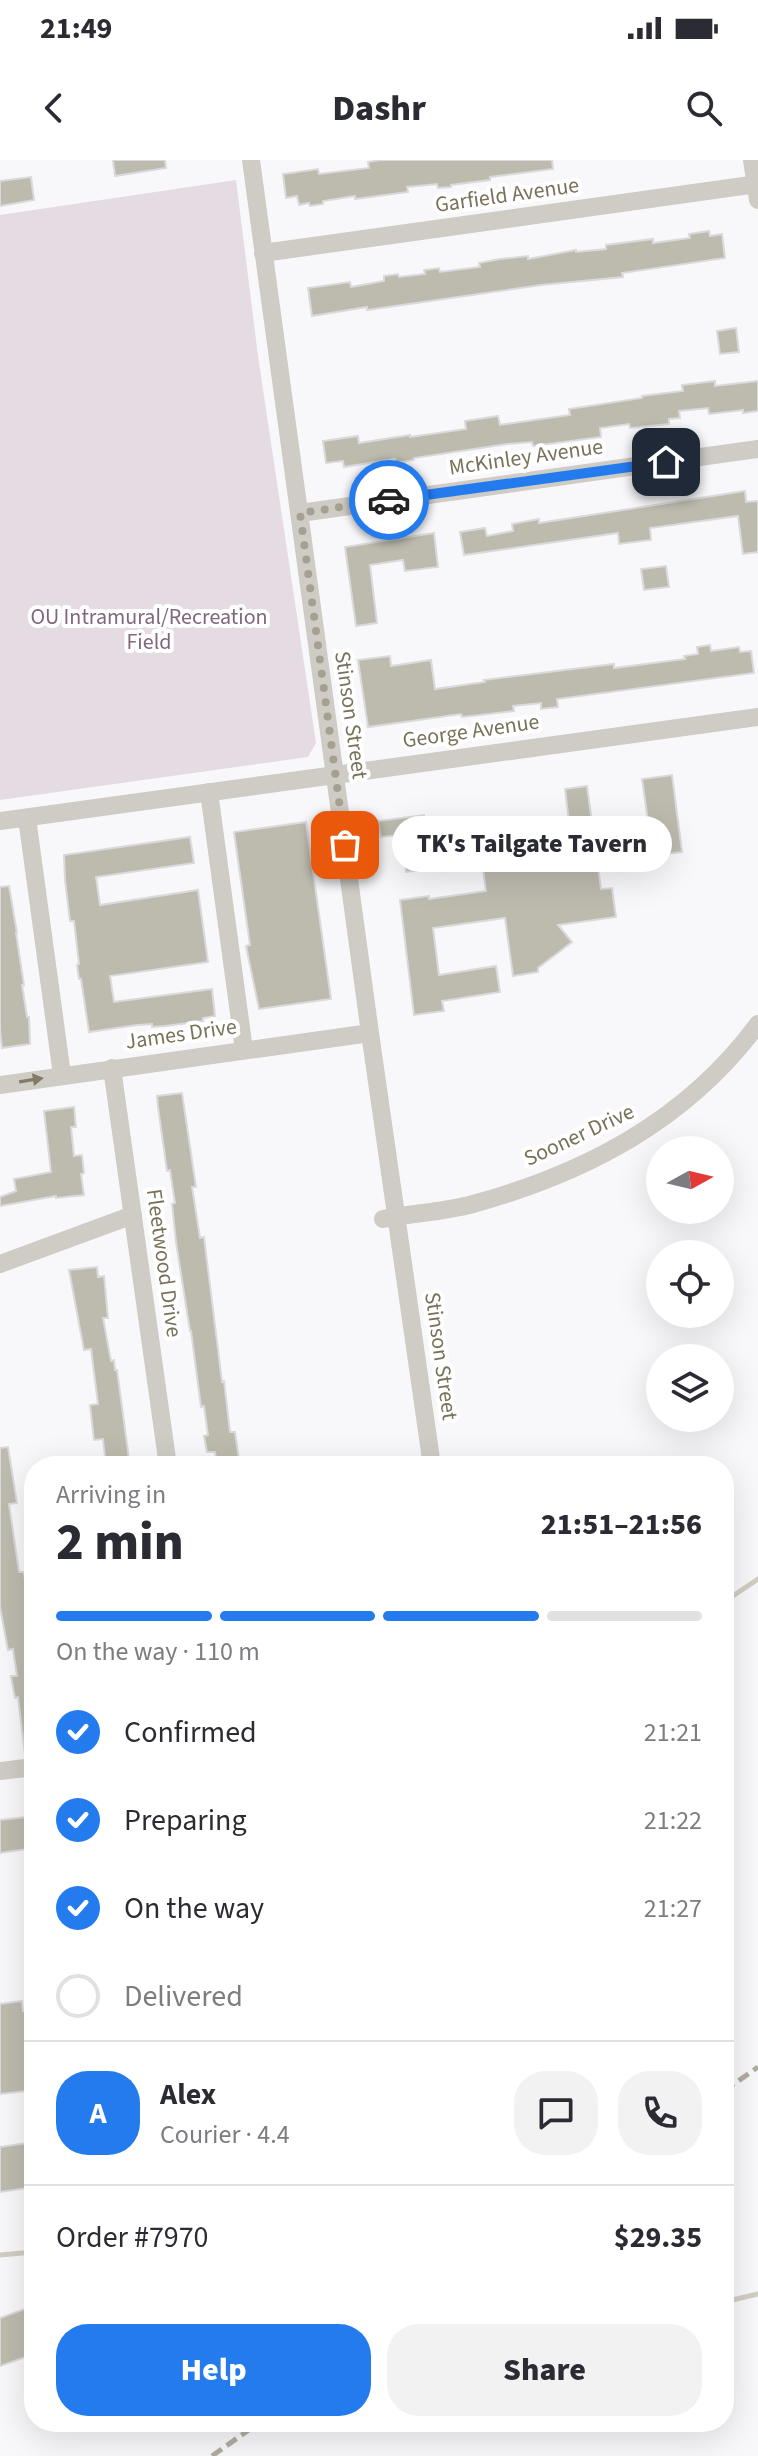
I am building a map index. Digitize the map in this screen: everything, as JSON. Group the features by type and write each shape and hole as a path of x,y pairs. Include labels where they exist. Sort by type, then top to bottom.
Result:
{"street":[{"name":"Stinson Street","path":"251,160 370,1033 390,1218 430,1456"},
{"path":"752,160 757,189"},
{"name":"Garfield Avenue","path":"263,253 757,189"},
{"name":"McKinley Avenue","path":"300,513 758,449"},
{"name":"George Avenue","path":"0,821 758,717"},
{"path":"209,792 244,1050"},
{"path":"27,818 62,1075"},
{"name":"Sooner Drive","path":"390,1218 472,1204 564,1174 596,1158 656,1125 681,1106 725,1064 758,1024"},
{"name":"James Drive","path":"0,1085 370,1033"},
{"name":"Fleetwood Drive","path":"112,1068 167,1456"},
{"path":"0,1264 133,1215"},
{"path":"0,1771 24,1768"}],"green space":[{"name":"OU Intramural/Recreation Field","path":"236,180 258,356 316,743 308,757 0,800 0,215"}],"building":[{"path":"113,160 165,160 166,168 115,176"},
{"path":"552,160 553,169 490,177 490,180 451,187 438,188 437,184 407,187 408,192 355,199 355,196 310,206 309,203 299,205 297,196 286,198 283,174 318,169 319,174 369,168 368,162"},
{"path":"31,177 34,200 0,206 0,181"},
{"path":"709,231 710,236 722,234 725,258 622,273 623,277 312,316 308,288 350,282 351,287 384,281 384,276 425,274 424,270 439,268 440,272 480,267 479,263 500,259 528,256 528,259 576,250 606,249 606,245 653,239 653,243 690,238 689,234"},
{"path":"736,328 739,352 720,354 717,331"},
{"path":"715,381 715,386 758,381 758,411 709,414 708,408 679,411 680,418 669,419 669,424 600,428 601,437 533,446 532,442 507,444 395,463 395,459 344,467 343,461 326,463 323,441 358,436 359,443 466,429 465,421 498,416 500,425 570,415 569,409 683,391 682,385"},
{"path":"745,491 746,502 758,501 758,552 743,554 738,516 650,528 651,540 619,544 618,533 464,555 460,532 485,528 487,536 513,531 512,524 539,519 539,523"},
{"path":"434,533 438,567 405,571 403,560 370,565 377,623 356,626 345,547"},
{"path":"666,566 669,587 644,590 641,569"},
{"path":"710,645 711,651 739,647 740,652 751,651 754,673 557,699 558,707 541,709 541,703 513,706 514,711 462,717 461,714 368,727 358,660 390,656 391,666 431,660 435,689 614,664 614,668 685,659 684,656 698,654 697,647"},
{"path":"672,775 682,852 653,856 642,779"},
{"path":"587,786 601,889 612,888 616,917 558,925 572,942 538,968 538,972 513,976 505,918 433,928 439,975 496,966 500,992 442,1001 444,1011 414,1015 400,900 486,891 478,835 569,822 565,789"},
{"path":"424,815 431,869 406,872 401,835 381,837 378,821"},
{"path":"306,822 331,999 259,1009 246,946 250,945 234,832"},
{"path":"190,837 194,863 96,877 100,905 198,890 208,962 110,976 114,1002 212,989 215,1016 203,1018 203,1021 165,1026 137,1025 89,1032 77,965 74,921 70,921 64,855"},
{"path":"9,886 29,1017 30,1044 2,1048 0,887"},
{"path":"182,1093 196,1187 192,1187 200,1238 204,1237 222,1382 230,1432 235,1432 239,1456 216,1456 215,1452 207,1452 204,1406 201,1407 176,1242 172,1204 175,1203 170,1170 167,1171 157,1096"},
{"path":"74,1107 76,1127 71,1127 74,1156 82,1155 84,1195 56,1196 0,1206 0,1197 16,1191 14,1179 51,1172 44,1111"},
{"path":"97,1267 98,1277 104,1276 108,1318 103,1318 111,1361 114,1360 117,1370 129,1456 105,1456 103,1439 94,1440 90,1405 98,1404 91,1349 84,1350 69,1270"},
{"path":"8,1447 17,1503 9,1504 19,1572 24,1572 24,1747 18,1697 15,1698 11,1676 17,1676 13,1649 8,1650 0,1607 0,1448"},
{"path":"24,1817 24,1849 0,1853 0,1820"},
{"path":"22,2001 24,2091 0,2094 0,2004"},
{"path":"24,2143 24,2188 0,2192 0,2147"},
{"path":"24,2309 24,2358 0,2366 0,2318"}],"waterway":[{"path":"734,1595 758,1579"},
{"path":"0,2255 24,2253"},
{"path":"734,2300 758,2294"}],"railway":[{"path":"734,2084 758,2067"},
{"path":"212,2456 246,2432"}],"way so far":[{"path":"345,845 300,513 389,500"}],"place":[{"name":"TK's Tailgate Tavern","path":"345,845"}],"route":[{"path":"389,500 666,462"}]}
